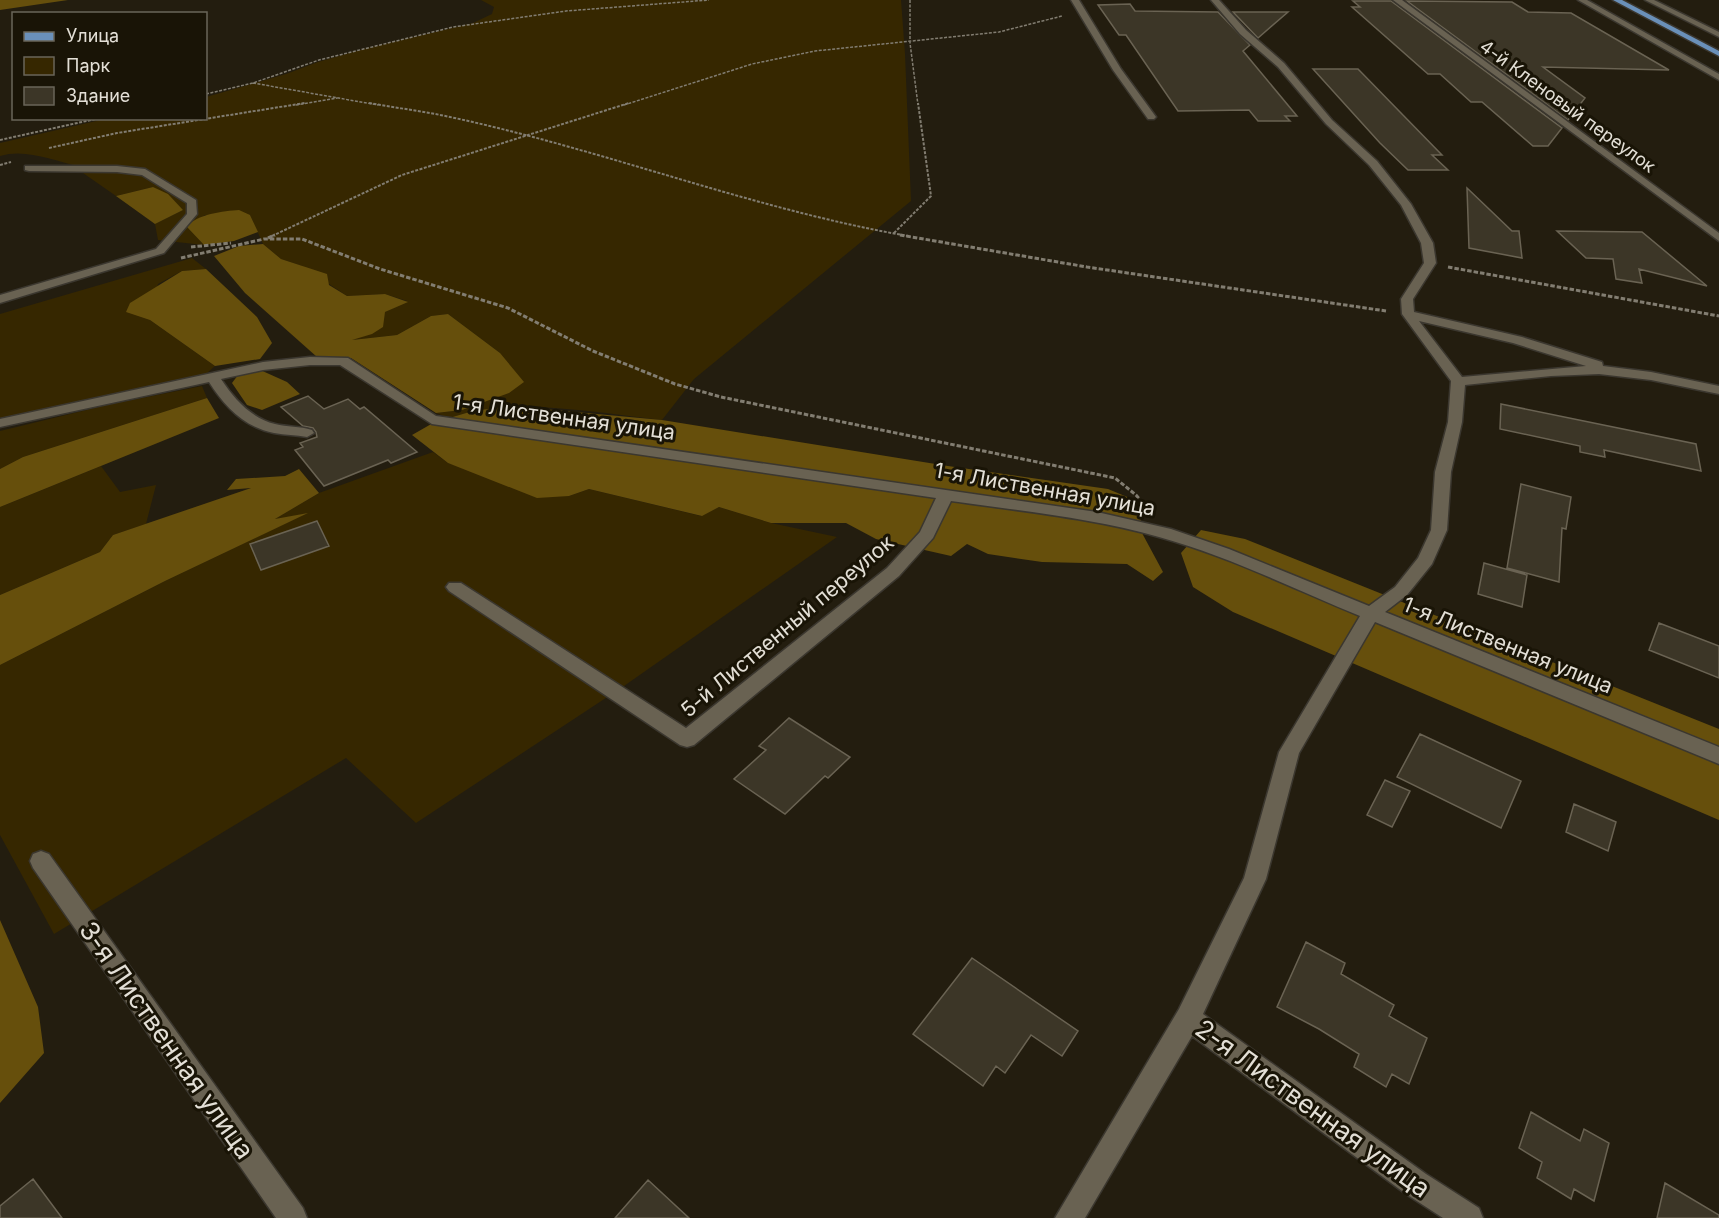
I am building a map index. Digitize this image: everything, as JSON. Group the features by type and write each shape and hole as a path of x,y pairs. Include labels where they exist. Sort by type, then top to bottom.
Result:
{"main road":[{"path":"1617,0 1719,54"}],"street":[{"path":"1075,0 1118,70 1151,117"},
{"path":"1069,1218 1188,1018 1255,879 1289,752 1371,613 1401,591 1426,560 1439,530 1443,472 1455,422 1458,381 1408,314 1407,299 1430,263 1427,243 1406,204 1373,163 1329,122 1281,65 1243,32 1215,0"},
{"name":"4-й Кленовый переулок","path":"1397,0 1719,238"},
{"path":"1582,0 1719,76"},
{"path":"1649,0 1719,35"},
{"path":"0,299 160,251 192,214 192,202 145,172 29,168"},
{"path":"1408,314 1517,340 1628,373"},
{"name":"1-я Лиственная улица","path":"213,378 263,366 310,361 343,361 432,420 1097,517 1165,533 1223,553 1719,756"},
{"path":"1458,381 1584,370 1628,373 1719,390"},
{"path":"0,423 213,378 229,404 246,416 270,428 297,429 307,434"},
{"name":"5-й Лиственный переулок","path":"454,587 687,739 893,572 927,534 946,495"},
{"name":"3-я Лиственная улица","path":"41,861 293,1218"},
{"name":"2-я Лиственная улица","path":"1188,1018 1416,1184 1469,1218"}],"path":[{"path":"207,94 253,83 319,60 453,27 566,11 709,0"},
{"path":"893,233 931,196 910,43 910,0"},
{"path":"177,259 264,239 402,175 752,64 815,51 910,43 999,32 1082,13"},
{"path":"253,83 450,117 526,136 762,204 855,227 1087,267 1408,314"},
{"path":"207,120 344,98"},
{"path":"0,140 91,120"},
{"path":"41,152 96,137 204,120"},
{"path":"0,165 11,161"},
{"path":"160,251 264,239 302,239 380,269 508,308 593,351 675,384 742,401 1115,478 1136,495 1165,533"},
{"path":"1430,263 1719,316"}],"green space":[{"path":"481,0 901,0 911,201 694,379 662,420 582,410 528,407 475,411 449,418 436,413 462,410 500,353 448,314 431,316 397,335 344,341 385,312 407,301 385,294 347,296 302,266 281,259 263,244 250,215 205,215 187,227 204,245 158,240 155,224 183,210 153,187 116,196 83,173 134,172 136,167 86,167 20,153 0,156 0,143 101,120 207,120 207,97 364,49 473,23 492,14 494,7"},
{"path":"192,258 206,269 182,271 158,284 150,320 215,366 206,374 0,419 0,314"},
{"path":"202,386 207,398 23,457 0,469 0,431 107,405"},
{"path":"433,452 448,463 569,496 589,489 701,516 719,507 771,523 837,537 624,686 416,823 346,758 54,934 0,835 0,665 165,581 305,514 273,520 319,493"},
{"path":"101,466 120,492 156,485 146,524 113,535 100,552 0,595 0,507"}],"shaded area":[{"path":"0,0 68,0 0,10"},
{"path":"153,187 168,194 183,210 155,224 116,196"},
{"path":"239,210 250,215 258,232 234,241 204,245 187,227 203,216"},
{"path":"263,244 281,259 327,274 329,285 347,296 385,294 408,302 385,312 383,327 372,334 352,340 397,335 431,316 448,314 500,353 524,382 509,393 462,410 436,413 351,358 317,357 245,293 214,256 239,246"},
{"path":"206,269 257,317 272,343 260,359 215,366 150,320 126,312 130,303 182,271"},
{"path":"258,369 287,382 300,394 262,410 247,405 232,383 238,375"},
{"path":"207,398 219,418 0,507 0,469 23,457"},
{"path":"510,406 662,420 1108,489 1137,501 1141,522 449,418 473,411"},
{"path":"433,423 1081,519 1142,533 1163,572 1153,581 1127,564 1042,562 988,554 967,544 951,556 876,539 846,523 771,523 719,507 702,516 589,489 569,496 537,498 448,463 412,435"},
{"path":"299,469 319,493 275,519 308,513 165,581 0,665 0,595 100,552 113,535 251,488 227,490 236,479 285,476"},
{"path":"1201,530 1245,539 1719,729 1719,820 1233,612 1193,587 1181,553"},
{"path":"0,920 38,1007 44,1053 0,1103"}],"building":[{"path":"1353,1 1391,1 1562,128 1548,146 1533,146 1482,102 1471,102 1440,74 1428,74 1352,7 1360,7"},
{"path":"1407,1 1512,2 1528,12 1571,13 1669,70 1543,67 1585,98 1568,120"},
{"path":"1130,4 1135,11 1218,12 1250,45 1243,51 1297,116 1285,116 1290,121 1258,121 1249,110 1178,111 1126,35 1119,35 1098,5"},
{"path":"1233,12 1288,12 1258,38"},
{"path":"1313,69 1358,69 1442,155 1432,155 1448,170 1408,170 1380,143"},
{"path":"1467,188 1512,231 1519,231 1522,258 1469,248"},
{"path":"1557,231 1642,232 1707,286 1639,269 1642,283 1616,279 1613,259 1586,258"},
{"path":"308,396 324,409 348,399 360,409 364,407 417,452 391,463 388,460 324,486 295,450 303,447 300,443 317,437 316,432 313,428 303,426 281,407"},
{"path":"1501,404 1696,444 1701,471 1604,450 1605,457 1580,452 1580,446 1500,429"},
{"path":"1521,484 1571,497 1566,529 1562,528 1559,582 1507,568"},
{"path":"317,521 329,546 261,570 250,544"},
{"path":"1484,563 1527,575 1522,607 1478,594"},
{"path":"1659,623 1719,646 1719,678 1649,650"},
{"path":"789,718 850,757 828,778 825,776 785,814 734,779 766,750 759,746"},
{"path":"1420,734 1521,781 1501,828 1397,777"},
{"path":"1385,780 1410,791 1392,827 1367,815"},
{"path":"1574,804 1616,822 1608,851 1566,832"},
{"path":"1306,942 1345,963 1341,974 1394,1005 1389,1016 1427,1038 1409,1084 1392,1074 1386,1087 1354,1067 1359,1054 1277,1007"},
{"path":"972,958 1078,1031 1062,1056 1031,1035 1005,1073 996,1066 983,1086 913,1034"},
{"path":"1531,1112 1580,1141 1584,1129 1609,1143 1594,1201 1574,1189 1571,1199 1537,1178 1542,1162 1519,1148"},
{"path":"33,1179 62,1218 0,1218 0,1206"},
{"path":"648,1180 689,1218 615,1218"},
{"path":"1665,1183 1719,1215 1719,1218 1657,1218"}]}
